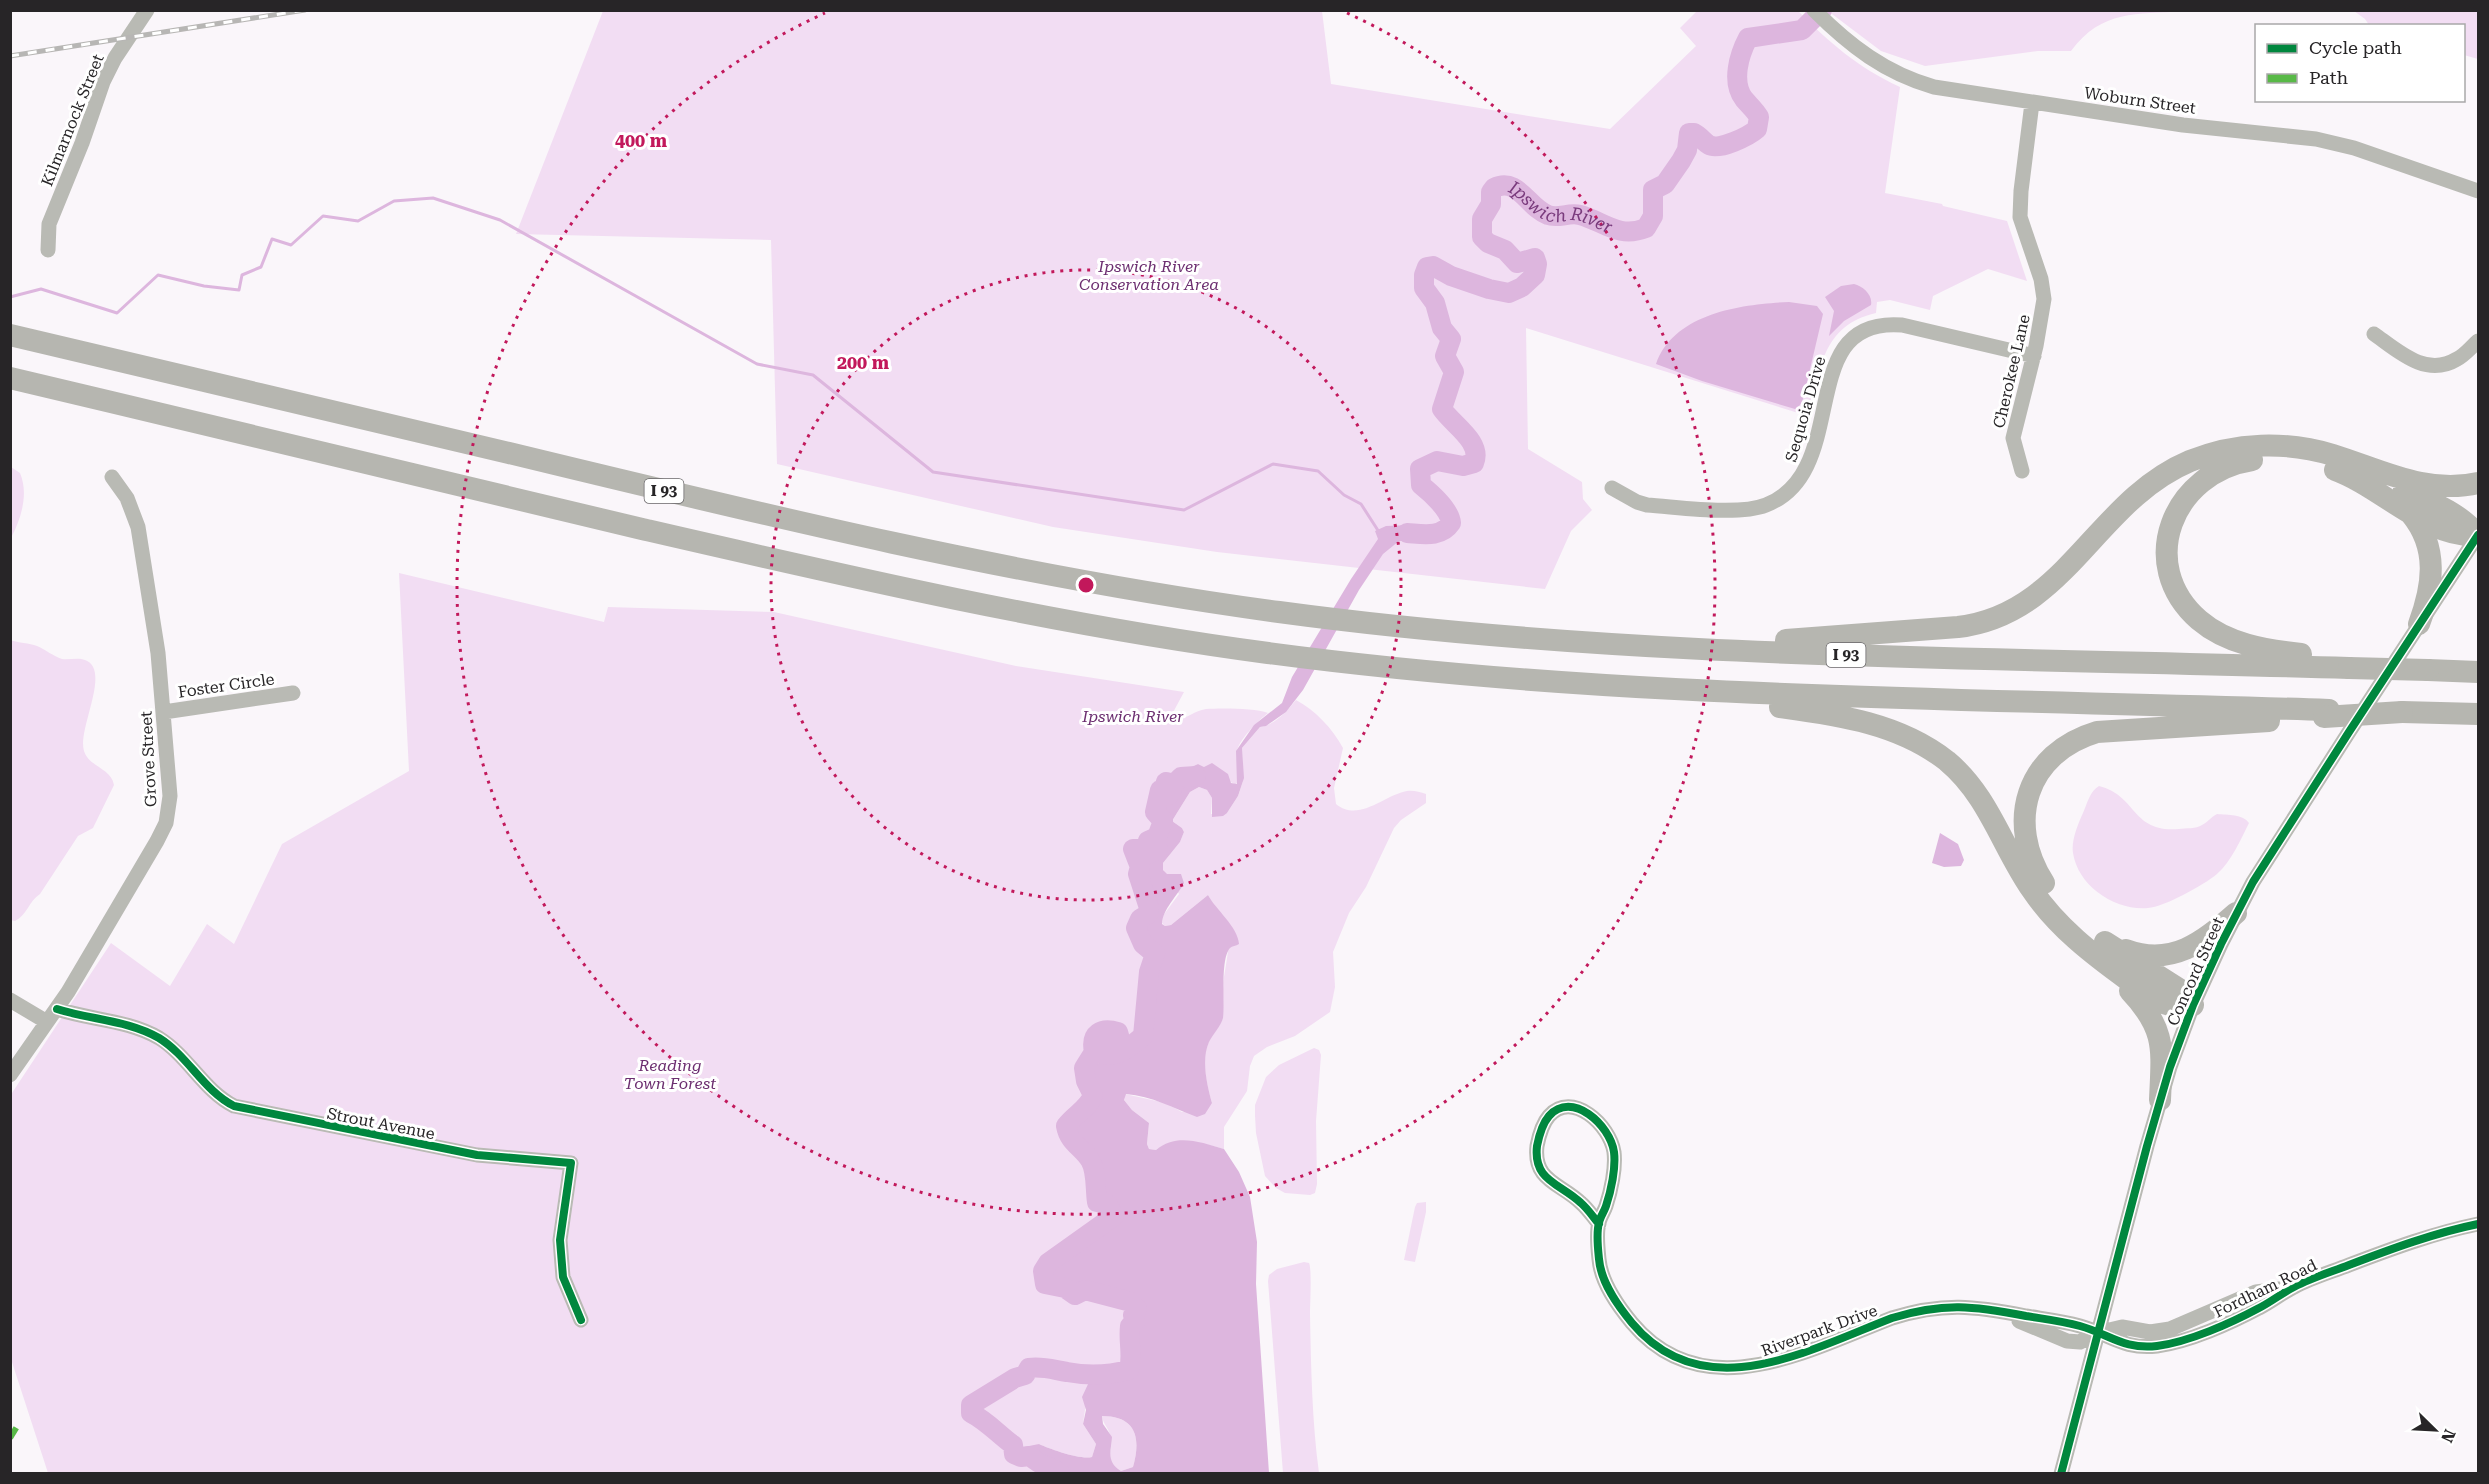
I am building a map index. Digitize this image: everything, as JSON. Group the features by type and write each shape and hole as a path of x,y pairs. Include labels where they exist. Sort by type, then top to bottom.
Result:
{"highway":[{"name":"I 93","path":"10,335 864,537 1067,579 1197,601 1499,636 1666,649 2351,664"},
{"path":"10,378 686,539 958,601 1154,636 1446,674 1662,690 2326,713"},
{"path":"1666,649 1914,631 1977,624 2005,615 2038,595 2136,495 2159,478 2190,461 2231,449 2289,446 2319,451 2428,485 2456,487 2478,483"},
{"path":"2478,535 2453,534 2410,513 2370,487 2340,472 2309,463 2264,459 2238,462 2208,475 2187,494 2174,518 2168,541 2170,572 2182,600 2202,623 2235,641 2253,647 2351,664 2478,672"},
{"path":"2357,464 2451,510 2478,535"},
{"path":"2410,513 2424,535 2432,565 2430,590 2419,624"},
{"path":"1662,690 1853,718 1888,729 1928,748 1953,767 1973,788 1988,809 2031,889 2060,925 2101,950 2179,989 2193,1005"},
{"path":"2160,1101 2162,1054 2156,1026 2080,923 2055,898 2036,869 2028,849 2024,823 2027,799 2034,779 2047,760 2076,739 2097,732 2326,713 2402,711 2478,714"},
{"path":"2101,950 2137,954 2170,954 2205,940 2236,913"}],"street":[{"name":"Kilmarnock Street","path":"48,250 49,224 82,143 103,82 115,58 147,10"},
{"name":"Woburn Street","path":"1814,10 1864,55 1903,77 1934,87 2190,126 2316,139 2354,148 2478,191"},
{"name":"Cherokee Lane","path":"2022,471 2013,438 2034,356 2044,299 2041,279 2022,223 2020,204 2032,103"},
{"name":"Sequoia Drive","path":"1612,488 1636,502 1647,505 1743,510 1762,507 1780,498 1795,486 1810,464 1832,373 1839,356 1856,337 1872,328 1902,325 2034,356"},
{"path":"2374,334 2412,361 2427,365 2442,365 2456,360 2478,341"},
{"name":"Grove Street","path":"10,1076 83,967 166,823 170,796 158,653 138,527 127,498 112,477"},
{"name":"Concord Street","path":"2061,1473 2160,1101 2193,1005 2236,913 2287,827 2478,535"},
{"name":"Foster Circle","path":"164,712 293,693"},
{"path":"10,1000 47,1022"},
{"name":"Strout Avenue","path":"57,1009 135,1027 160,1039 191,1066 225,1101 234,1106 477,1155 571,1163 560,1240 563,1277 581,1320"},
{"name":"Riverpark Drive","path":"1599,1224 1581,1203 1550,1181 1538,1164 1538,1140 1542,1127 1549,1116 1558,1109 1571,1108 1588,1113 1601,1123 1611,1140 1614,1163 1606,1206 1599,1224 1599,1262 1617,1303 1638,1330 1649,1340 1675,1356 1701,1366 1724,1369 1761,1366 1914,1311 1946,1306 1991,1310 2080,1326 2097,1333"},
{"name":"Fordham Road","path":"2097,1333 2122,1327 2159,1332 2256,1292 2293,1287 2403,1244 2478,1224"}],"green space":[{"name":"Ipswich River Conservation Area","path":"1797,10 1845,53 1870,71 1900,87 1885,193 1942,204 2007,221 2027,281 1988,269 1933,296 1930,310 1890,300 1877,302 1876,313 1858,319 1844,328 1826,352 1808,416 1526,328 1528,449 1582,482 1583,499 1592,510 1571,531 1545,589 1217,552 1053,527 777,464 771,240 516,234 603,11 1322,11 1331,84 1610,129 1696,46 1680,28 1697,11"},
{"path":"1828,11 2183,11 2136,14 2108,21 2083,37 2071,51 2038,51 1925,66 1881,51"},
{"path":"2354,11 2478,11 2478,59 2465,55 2465,24 2368,24"},
{"path":"11,467 20,473 24,498 21,515 11,538"},
{"name":"Reading Town Forest","path":"399,573 604,622 608,607 774,612 1016,666 1184,692 1170,718 1180,719 1206,709 1247,709 1268,713 1240,743 1237,753 1239,773 1236,785 1198,764 1182,771 1181,777 1174,784 1167,782 1172,789 1159,803 1156,810 1163,821 1157,837 1148,844 1154,843 1158,849 1137,857 1138,874 1148,905 1148,914 1143,916 1151,949 1155,954 1149,972 1143,1036 1120,1054 1094,1065 1086,1081 1093,1095 1091,1102 1072,1117 1075,1146 1090,1159 1107,1204 1114,1214 1112,1220 1099,1226 1043,1271 1045,1284 1065,1288 1075,1295 1085,1290 1131,1302 1137,1309 1135,1321 1130,1326 1129,1370 1089,1381 1083,1424 1096,1444 1092,1457 1073,1456 1039,1444 1023,1452 1045,1468 1055,1469 1061,1473 48,1473 11,1359 10,1096 111,943 170,986 207,924 234,944 282,844 409,771"},
{"path":"10,640 37,646 62,659 82,659 92,666 95,687 85,729 84,751 90,761 109,775 114,785 93,828 78,836 40,894 15,921 10,920"},
{"path":"1296,700 1323,721 1343,748 1334,788 1336,804 1354,811 1372,806 1398,793 1409,791 1426,794 1426,803 1401,820 1394,828 1366,887 1349,913 1333,952 1335,987 1330,1012 1295,1036 1267,1047 1254,1056 1250,1066 1247,1091 1224,1127 1224,1149 1198,1143 1180,1142 1163,1145 1156,1150 1149,1149 1147,1144 1149,1123 1132,1110 1124,1100 1125,1094 1166,1103 1182,1112 1212,1103 1205,1058 1209,1041 1222,1020 1221,997 1230,934 1230,925 1215,908 1208,895 1171,925 1165,926 1162,923 1162,917 1179,894 1163,870 1163,863 1180,842 1184,832 1172,821 1190,792 1199,787 1207,790 1212,798 1211,814 1227,813 1238,796 1243,781 1242,748 1260,727 1276,720"},
{"path":"2099,786 2112,791 2143,820 2163,829 2197,827 2217,814 2239,816 2249,823 2227,863 2203,884 2155,907 2136,908 2123,905 2111,901 2090,886 2076,865 2073,853 2074,838 2079,822 2091,794"},
{"path":"1314,1048 1319,1050 1321,1055 1316,1121 1317,1184 1315,1193 1310,1195 1285,1193 1276,1188 1265,1176 1256,1133 1255,1105 1266,1077 1279,1065"},
{"path":"1426,1202 1426,1212 1415,1262 1404,1260 1415,1207 1417,1203"},
{"path":"1304,1262 1309,1263 1310,1272 1312,1394 1319,1473 1283,1473 1268,1281 1269,1275 1277,1269"},
{"path":"1102,1416 1123,1420 1134,1431 1136,1447 1133,1467 1121,1471 1112,1463 1111,1440"}],"shaded area":[{"path":"1854,284 1867,292 1871,305 1844,321 1829,336 1834,311 1825,297 1841,286"},
{"path":"1789,302 1817,306 1823,314 1803,399 1795,409 1702,381 1656,364 1665,347 1678,333 1694,322 1731,309"},
{"path":"1412,525 1434,531 1432,540 1399,541 1383,554 1359,590 1303,690 1286,712 1266,726 1260,727 1242,748 1244,778 1238,796 1227,813 1223,816 1212,817 1212,798 1207,790 1199,787 1190,792 1172,821 1184,832 1180,842 1163,863 1163,870 1167,874 1181,874 1184,883 1167,908 1162,924 1171,925 1208,895 1235,931 1239,944 1231,947 1227,954 1224,971 1223,1018 1209,1042 1205,1057 1212,1103 1205,1114 1197,1117 1145,1097 1126,1094 1124,1100 1132,1110 1149,1123 1147,1144 1149,1149 1156,1150 1172,1142 1188,1140 1224,1149 1239,1172 1250,1197 1257,1242 1256,1284 1269,1473 1061,1473 1055,1469 1045,1468 1022,1452 1024,1447 1039,1444 1073,1456 1092,1457 1096,1444 1083,1424 1086,1410 1082,1397 1089,1382 1129,1370 1130,1364 1130,1326 1135,1322 1133,1315 1137,1309 1131,1302 1085,1291 1075,1295 1065,1288 1045,1284 1043,1271 1048,1263 1099,1226 1112,1221 1114,1214 1107,1204 1097,1202 1092,1164 1070,1137 1066,1126 1087,1107 1093,1098 1085,1075 1089,1067 1118,1054 1143,1036 1149,972 1155,954 1143,944 1136,928 1140,919 1148,914 1149,908 1138,874 1140,866 1133,849 1140,849 1149,854 1158,849 1154,844 1148,844 1148,841 1157,837 1163,821 1155,812 1159,801 1157,796 1160,790 1168,795 1172,789 1165,785 1166,782 1174,784 1181,777 1182,771 1198,764 1204,767 1212,763 1228,774 1231,783 1237,784 1236,751 1254,725 1282,703 1292,677 1378,539 1375,531 1386,526","holes":["1102,1416 1114,1417 1129,1425 1136,1439 1133,1467 1121,1471 1111,1460 1112,1437 1103,1424"]},
{"path":"1940,833 1958,844 1964,860 1961,866 1944,867 1932,863"}],"waterway":[{"name":"Ipswich River","path":"1407,533 1437,533 1451,523 1444,507 1421,485 1420,469 1437,461 1463,466 1474,463 1476,455 1465,434 1442,409 1454,372 1445,356 1451,339 1442,328 1435,303 1424,288 1424,275 1427,267 1433,266 1451,276 1509,293 1522,287 1535,275 1537,264 1535,258 1517,263 1505,250 1488,243 1482,237 1482,219 1491,204 1491,192 1502,185 1516,189 1548,215 1580,215 1619,230 1636,231 1646,228 1653,216 1653,190 1665,184 1681,161 1687,150 1689,133 1696,134 1709,145 1720,146 1741,139 1757,129 1759,117 1740,92 1737,77 1739,60 1748,38 1802,30 1822,10"},
{"path":"10,297 41,289 117,313 158,275 204,286 239,290 242,275 261,267 272,239 291,245 323,216 358,221 394,201 433,198 500,220 757,364 813,375 933,472 1184,510 1273,464 1318,471 1344,495 1361,504 1379,532"},
{"name":"Ipswich River","path":"1061,1474 1030,1456 1021,1457 1014,1454 1013,1445 971,1413 971,1405 1015,1378 1025,1375 1029,1368 1091,1374 1129,1370 1130,1326 1135,1321 1133,1315 1137,1309 1131,1302 1085,1290 1075,1295 1065,1288 1045,1284 1043,1271 1048,1263 1114,1216 1107,1204 1097,1202 1092,1164 1070,1137 1066,1126 1088,1104 1093,1095 1086,1081 1084,1068 1094,1052 1095,1036 1107,1030 1118,1032 1120,1039 1111,1044 1103,1044 1100,1049 1102,1054 1108,1055 1119,1053 1143,1036 1149,972 1155,954 1143,944 1136,928 1140,919 1148,914 1149,908 1138,874 1140,867 1133,849 1140,849 1149,854 1158,849 1154,843 1148,844 1148,841 1157,837 1163,821 1155,812 1160,790 1169,795 1172,789 1165,785 1166,782 1174,784 1181,777 1196,776"}],"railway":[{"path":"10,56 305,10"}],"marked path":[{"path":"10,1438 18,1425"}],"cycle path":[{"path":"2061,1474 2147,1146 2170,1067 2193,1005 2253,882 2478,535"},
{"path":"57,1009 135,1027 159,1038 179,1054 214,1092 234,1106 477,1155 571,1163 560,1240 563,1277 581,1320"},
{"path":"1599,1224 1597,1221 1584,1205 1550,1180 1539,1167 1537,1146 1541,1130 1549,1116 1558,1109 1568,1107 1589,1114 1598,1122 1611,1142 1614,1152 1614,1172 1608,1200 1598,1227 1598,1241 1600,1268 1616,1302 1632,1323 1660,1349 1691,1363 1724,1368 1758,1365 1792,1356 1911,1313 1959,1307 1990,1310 2080,1326 2135,1346 2169,1344 2236,1320 2314,1278 2413,1242 2478,1224"}]}
